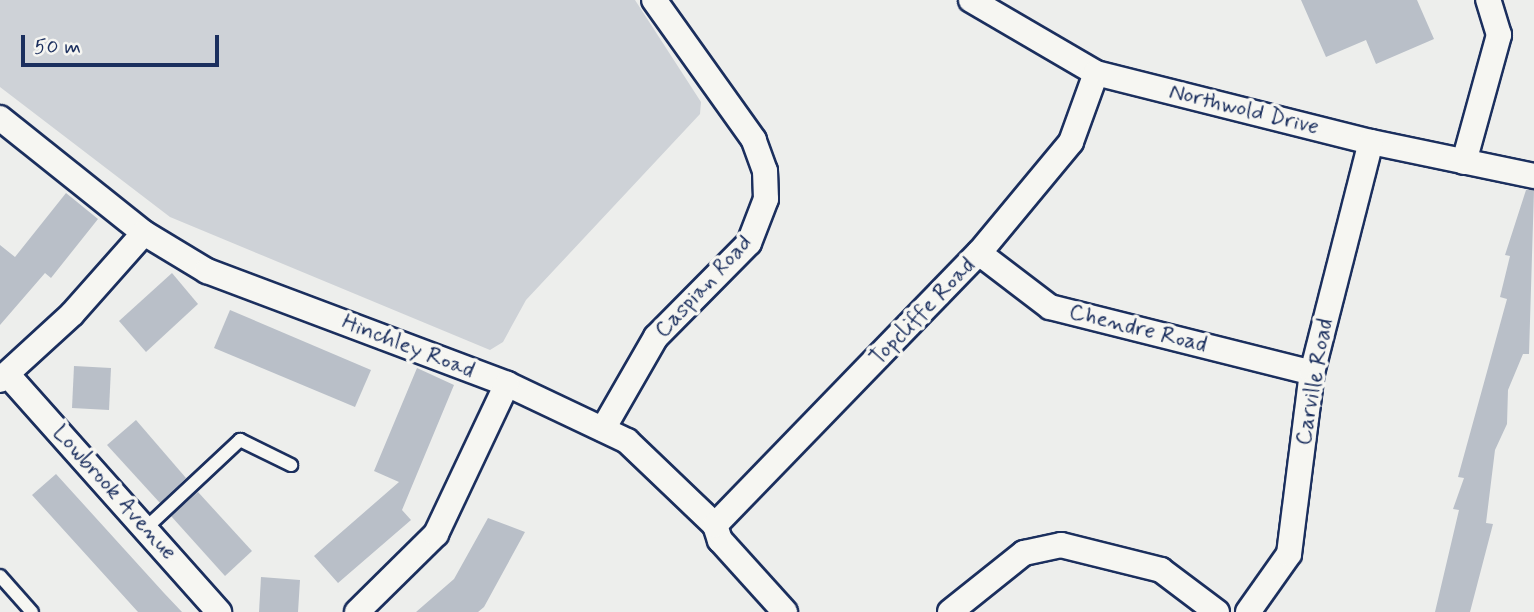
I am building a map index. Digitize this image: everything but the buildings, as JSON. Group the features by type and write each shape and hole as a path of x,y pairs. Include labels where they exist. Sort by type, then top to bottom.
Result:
{"street":[{"name":"Caspian Road","path":"603,429 656,337 749,243 766,199 765,171 754,140 654,0"},
{"path":"1464,162 1499,35 1488,0"},
{"name":"Northwold Drive","path":"975,1 1096,74 1371,142 1534,176"},
{"name":"Topcliffe Road","path":"715,525 979,253 1071,142 1096,74"},
{"name":"Hinchley Road","path":"0,118 144,233 207,271 506,384 627,441 715,525 720,540 785,612"},
{"name":"Carville Road","path":"1248,612 1289,554 1312,373 1371,142"},
{"path":"4,377 144,233"},
{"name":"Chendre Road","path":"979,253 1050,307 1312,373"},
{"name":"Lowbrook Avenue","path":"4,377 146,527 219,612"},
{"path":"357,612 436,534 506,384"},
{"path":"950,612 1024,553 1061,545 1161,570 1217,612"}],"lane":[{"path":"146,527 240,440 291,465"},
{"path":"0,576 32,612"}],"shaded area":[{"path":"0,0 635,0 701,102 700,114 526,300 503,342 490,350 170,217 0,87"}]}
